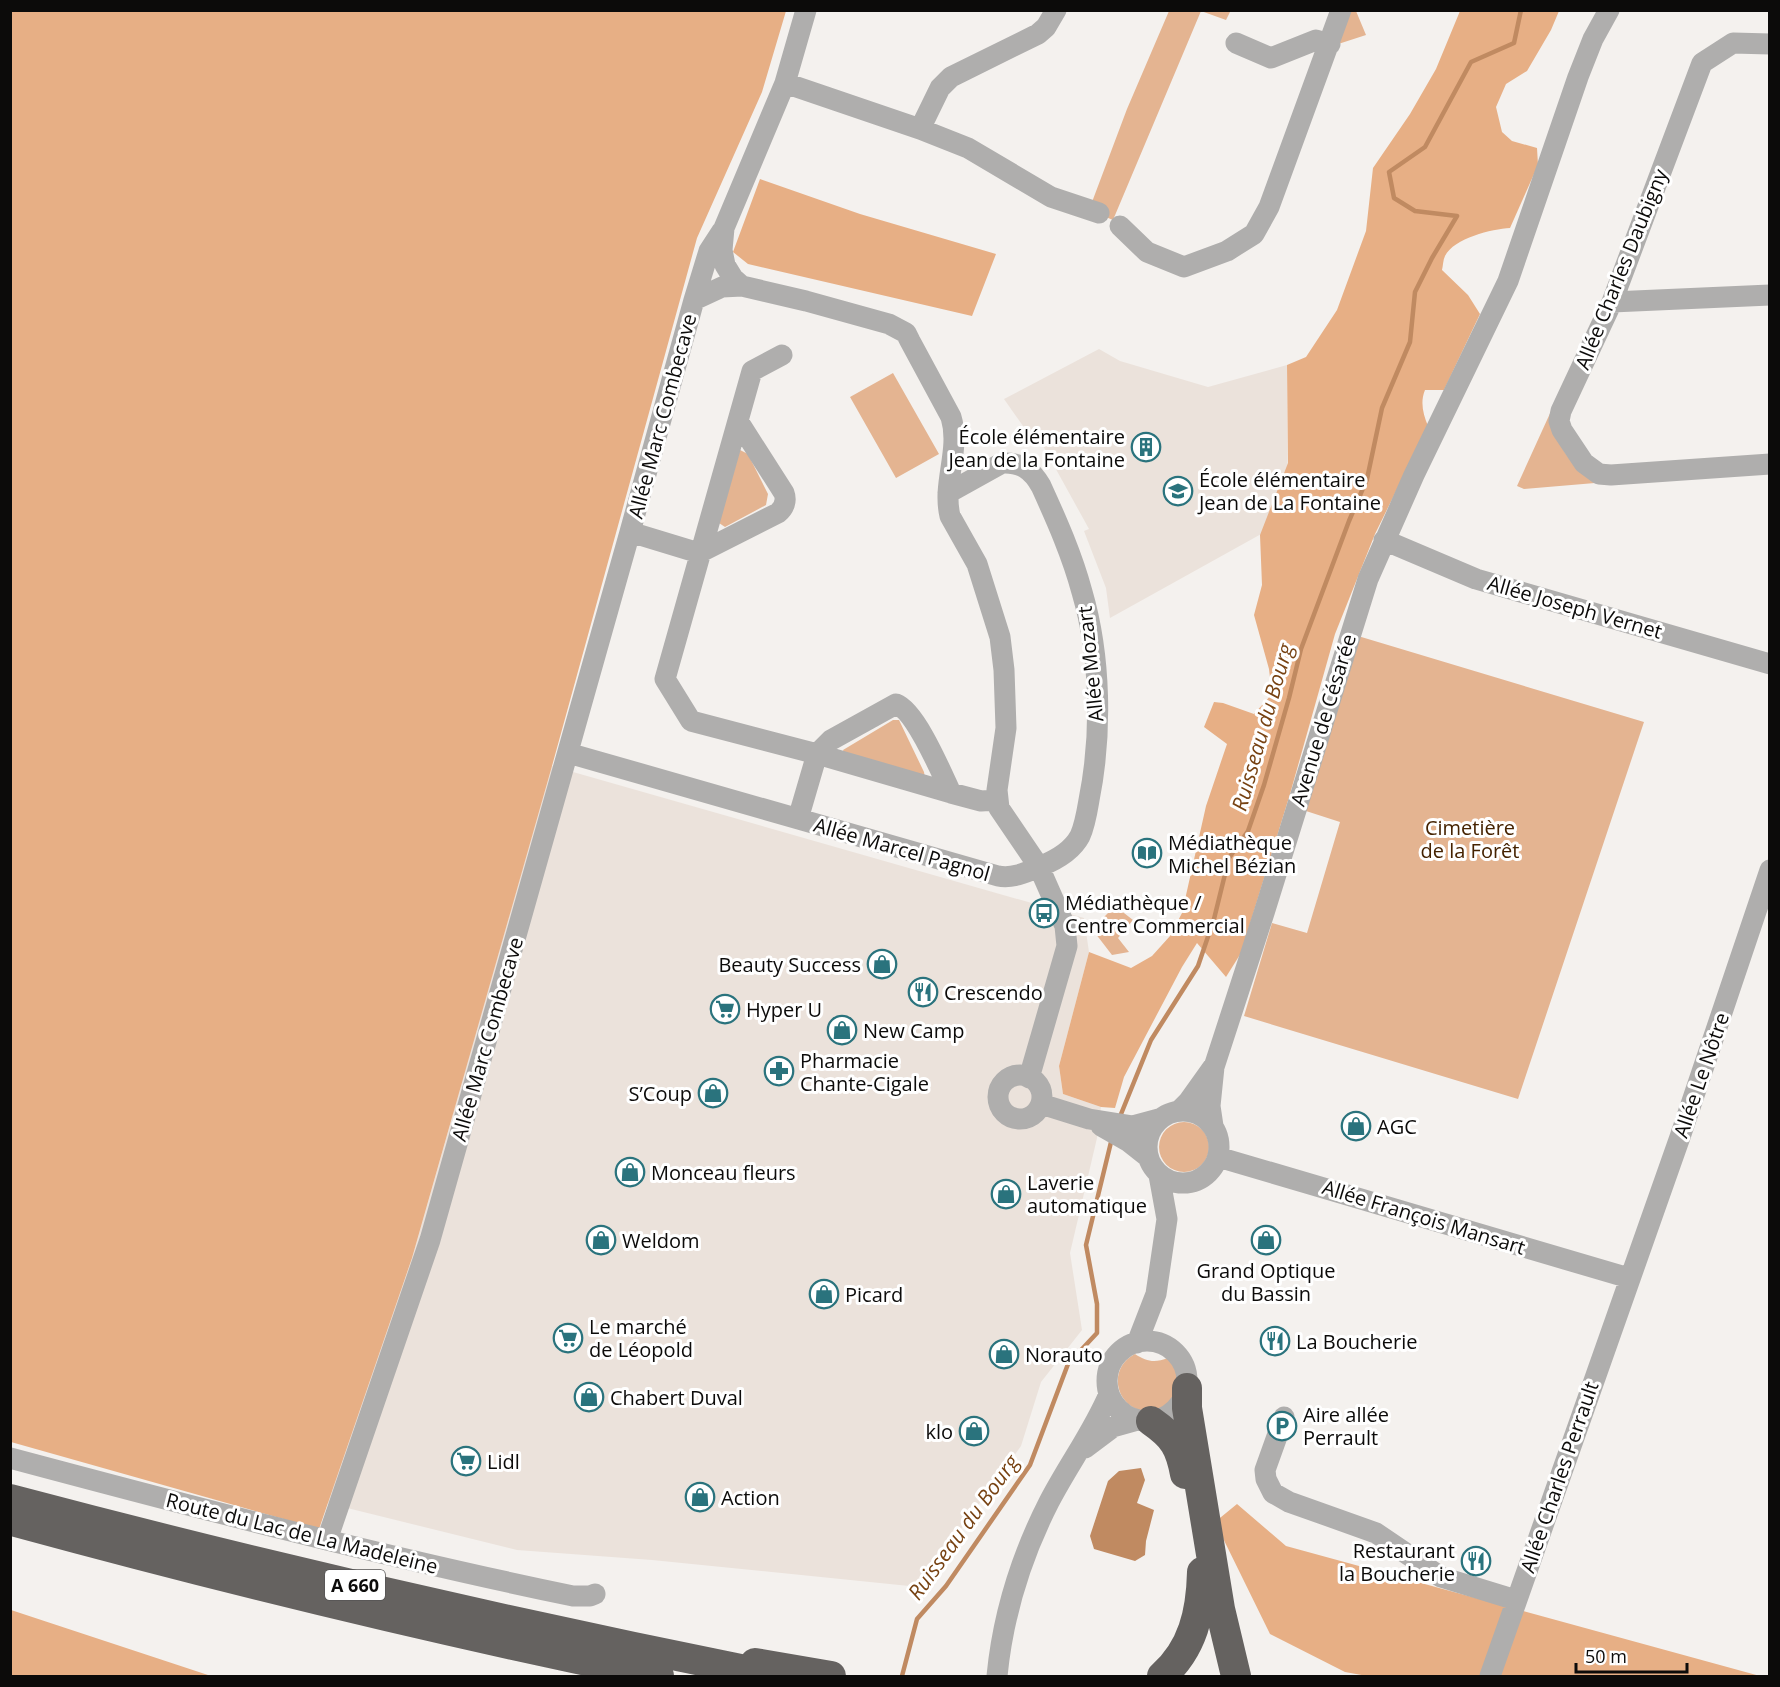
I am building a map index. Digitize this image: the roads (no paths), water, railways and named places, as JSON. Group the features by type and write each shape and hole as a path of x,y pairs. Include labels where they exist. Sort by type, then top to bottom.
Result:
{"highway":[{"path":"1187,1388 1187,1408 1220,1609 1236,1677"},
{"path":"1145,1421 1173,1438 1180,1451 1202,1568 1200,1609 1194,1627 1185,1649 1162,1677"},
{"name":"A 660","path":"10,1499 122,1529 460,1610 775,1677"},
{"name":"A 660","path":"10,1521 174,1565 659,1677"},
{"path":"701,1662 753,1663 831,1677"},
{"path":"593,1663 627,1677"}],"street":[{"name":"Allée Marc Combecave","path":"327,1540 430,1240 709,251 724,228 785,83 806,10"},
{"path":"921,129 935,97 951,77 1038,34 1046,27 1056,10"},
{"path":"1120,226 1147,252 1184,267 1227,251 1254,234 1269,207 1341,10"},
{"path":"1593,39 1597,10"},
{"path":"1593,39 1609,10"},
{"name":"Avenue de Césarée","path":"1212,1126 1210,1106 1214,1067 1356,614 1384,540 1508,281 1593,39"},
{"path":"1236,43 1271,58 1316,40 1330,44"},
{"name":"Allée Charles Daubigny","path":"1770,44 1732,43 1702,63 1612,302 1561,411 1559,421 1566,439 1584,463 1599,474 1770,464"},
{"path":"785,83 921,129 968,148 1052,196 1099,213"},
{"name":"Allée Marc Combecave","path":"724,228 722,250 725,265 728,272 742,286"},
{"name":"Allée Marc Combecave","path":"694,300 722,287 742,286"},
{"path":"742,286 876,320 906,333 946,406 954,427 948,500 950,516 977,564 1000,637 1004,670 1006,728 997,800 1003,815 1039,867 1065,926 1067,946 1029,1077"},
{"path":"1612,302 1770,295"},
{"path":"782,355 752,371 665,679 690,721 817,754 981,801 997,800"},
{"path":"699,554 778,513 782,510 785,501 784,493 738,421"},
{"name":"Allée Mozart","path":"948,500 1002,463 1017,464 1030,471 1041,486 1056,520 1085,602 1097,696 1097,744 1091,791 1079,837 1066,852 1039,867"},
{"name":"Allée Marc Combecave","path":"630,532 699,554"},
{"name":"Allée Joseph Vernet","path":"1384,540 1476,579 1770,664"},
{"path":"817,754 831,740 896,704 909,713 951,793"},
{"name":"Allée Marcel Pagnol","path":"568,753 998,876 1013,876 1039,867"},
{"name":"Allée Marcel Pagnol","path":"798,819 817,754"},
{"name":"Allée Le Nôtre","path":"1629,1278 1687,1116 1770,870"},
{"name":"Avenue de Césarée","path":"1169,1115 1188,1102 1214,1067"},
{"path":"1014,1076 1029,1077 1038,1085 1042,1097 1041,1104 1034,1114 1022,1119 1009,1116 1000,1106 998,1092 1002,1085 1014,1076"},
{"path":"1041,1104 1131,1134 1154,1166 1169,1181 1191,1182 1208,1173 1218,1157 1217,1135 1205,1118 1195,1113 1169,1115 1131,1134"},
{"path":"1137,1343 1156,1294 1167,1220 1154,1166 1146,1147 1153,1126 1169,1115"},
{"name":"Allée François Mansart","path":"1218,1157 1629,1278"},
{"path":"1167,1220 1191,1182"},
{"name":"Allée Charles Perrault","path":"1490,1677 1629,1278"},
{"path":"1078,1454 1113,1427 1164,1418 1175,1411 1183,1400 1187,1388 1187,1375 1183,1363 1166,1337 1156,1294"},
{"path":"1145,1421 1125,1415 1116,1406 1109,1394 1107,1381 1109,1368 1116,1356 1126,1347 1137,1343 1152,1341 1175,1352"},
{"path":"997,1677 1006,1616 1025,1556 1049,1502 1078,1454 1109,1394"},
{"path":"1284,1417 1265,1470 1266,1479 1273,1493 1289,1502 1376,1533 1441,1577 1515,1600"},
{"name":"Route du Lac de La Madeleine","path":"10,1458 327,1540 564,1594 583,1597 595,1593"}],"waterway":[{"name":"Ruisseau du Bourg","path":"1119,1119 1151,1040 1198,966 1214,919 1229,858 1248,831 1264,785 1301,649 1367,479 1382,408 1410,342 1415,292 1457,216 1415,211 1394,198 1389,172 1425,147 1471,62 1514,43 1521,10"},
{"name":"Ruisseau du Bourg","path":"902,1676 917,1619 946,1586 1030,1465 1068,1364 1097,1333 1097,1304 1086,1245 1112,1138"}],"place":[{"name":"École élémentaire Jean de la Fontaine","path":"1146,447"},
{"name":"École élémentaire Jean de La Fontaine","path":"1178,491"},
{"name":"Médiathèque Michel Bézian","path":"1147,853"},
{"name":"Médiathèque / Centre Commercial","path":"1044,913"},
{"name":"Beauty Success","path":"882,964"},
{"name":"Crescendo","path":"923,992"},
{"name":"Hyper U","path":"725,1009"},
{"name":"New Camp","path":"842,1030"},
{"name":"Pharmacie Chante-Cigale","path":"779,1071"},
{"name":"S’Coup","path":"713,1093"},
{"name":"AGC","path":"1356,1126"},
{"name":"Monceau fleurs","path":"630,1172"},
{"name":"Laverie automatique","path":"1006,1194"},
{"name":"Weldom","path":"601,1240"},
{"name":"Grand Optique du Bassin","path":"1266,1240"},
{"name":"Picard","path":"824,1294"},
{"name":"Le marché de Léopold","path":"568,1338"},
{"name":"La Boucherie","path":"1275,1341"},
{"name":"Norauto","path":"1004,1354"},
{"name":"Chabert Duval","path":"589,1397"},
{"name":"Aire allée Perrault","path":"1282,1426"},
{"name":"klo","path":"974,1431"},
{"name":"Lidl","path":"466,1461"},
{"name":"Action","path":"700,1497"},
{"name":"Restaurant la Boucherie","path":"1476,1561"}],"park label":[{"name":"Cimetière de la Forêt","path":"1470,838"}]}
